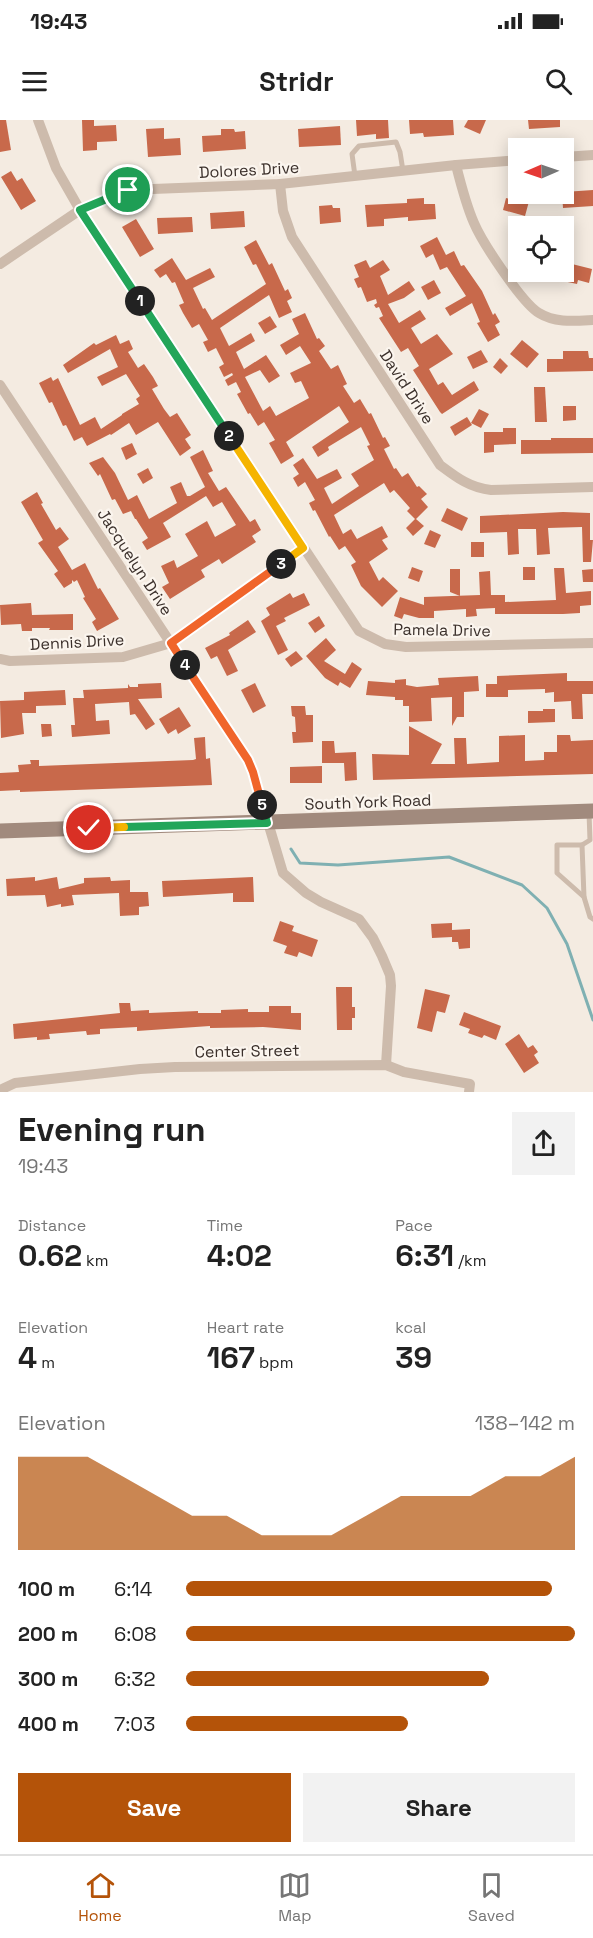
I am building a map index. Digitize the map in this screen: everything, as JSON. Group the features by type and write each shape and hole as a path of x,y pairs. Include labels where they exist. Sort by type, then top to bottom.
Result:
{"main road":[{"name":"South York Road","path":"0,831 591,812"}],"street":[{"name":"Pamela Drive","path":"38,120 56,168 80,210 359,631 385,644 406,647 593,643"},
{"path":"574,156 593,155"},
{"name":"Dolores Drive","path":"0,264 80,210 128,190 280,184 508,161"},
{"path":"456,165 475,226 530,307 539,314 558,320 593,320"},
{"name":"David Drive","path":"280,184 283,211 292,237 440,465 478,489 593,487"},
{"name":"Jacquelyn Drive","path":"0,385 248,760 283,873 306,893 359,920 373,938 390,975 386,1065"},
{"name":"Dennis Drive","path":"0,659 10,661 123,657 171,643 303,548"},
{"name":"Center Street","path":"0,1090 15,1083 140,1069 386,1065 404,1072 470,1084 469,1092"}],"lane":[{"path":"355,176 352,154 359,146 396,142 403,171"},
{"path":"584,897 557,873 557,845 582,845 590,840 591,812"},
{"path":"582,845 584,897 590,917 593,919"}],"building":[{"path":"0,120 6,120 11,150 0,152"},
{"path":"82,120 94,120 94,126 116,125 117,141 97,142 97,150 83,151"},
{"path":"356,120 388,120 389,138 376,139 376,134 357,136"},
{"path":"409,120 453,120 454,135 424,137 423,133 410,134"},
{"path":"468,120 486,120 480,134 464,127"},
{"path":"528,120 560,120 560,127 529,129"},
{"path":"340,126 341,145 299,147 298,129"},
{"path":"164,128 164,139 180,138 181,155 148,157 146,129"},
{"path":"221,129 234,129 235,132 245,131 246,149 203,152 202,136 221,135"},
{"path":"11,171 17,181 22,178 36,201 21,210 1,177"},
{"path":"593,190 593,206 563,208 563,204 574,204 574,191"},
{"path":"424,198 424,204 435,204 436,219 408,221 408,217 384,219 384,226 367,227 365,205 407,203 407,199"},
{"path":"506,198 508,204 528,204 525,216 503,210"},
{"path":"332,205 333,208 340,208 341,222 320,224 319,206"},
{"path":"244,211 245,227 211,229 210,213"},
{"path":"192,217 193,232 158,234 157,218"},
{"path":"136,219 154,249 140,257 122,227"},
{"path":"437,237 446,255 454,251 461,266 464,265 482,291 493,315 495,313 500,322 495,325 500,335 488,342 477,323 480,322 472,303 450,316 445,308 466,296 447,267 440,270 433,254 426,258 420,246"},
{"path":"256,240 269,265 272,263 285,291 288,289 292,298 287,301 292,312 279,318 269,295 220,328 229,346 251,333 255,341 236,352 244,369 266,355 280,376 269,383 260,370 245,377 263,411 270,406 276,416 309,398 301,381 295,383 290,373 311,363 300,346 286,355 280,345 299,334 292,319 305,313 317,339 319,338 325,346 319,351 331,369 338,365 347,384 343,386 354,403 360,399 369,414 371,413 383,438 385,437 390,446 384,449 394,469 396,468 402,477 408,473 417,487 419,486 427,494 421,499 428,507 416,519 424,526 413,536 406,528 415,519 407,511 410,508 394,490 390,493 384,483 334,515 343,534 351,529 357,539 382,526 388,537 382,540 388,549 369,562 379,581 383,577 398,591 382,607 361,586 351,565 356,562 345,546 339,550 329,537 309,503 315,500 305,482 298,487 293,478 299,474 293,465 303,458 317,479 337,469 342,478 324,488 332,504 359,486 351,474 374,460 361,427 328,447 329,450 318,457 312,447 349,422 339,406 286,442 294,456 281,464 269,443 275,440 264,422 258,426 250,413 248,414 237,394 241,392 236,382 228,386 225,380 233,375 232,373 224,377 219,367 224,364 216,348 208,352 203,342 208,340 199,324 192,328 183,313 179,305 184,303 175,282 172,283 166,274 160,278 154,270 172,258 186,280 210,268 215,277 193,288 203,309 205,308 212,320 266,284 244,247"},
{"path":"366,260 370,268 383,260 390,270 380,276 388,295 409,281 415,290 404,298 388,304 399,323 420,310 426,319 411,328 421,344 437,334 453,354 429,369 438,385 443,382 452,395 474,381 479,390 442,414 440,412 413,370 419,366 408,348 401,352 379,318 383,316 379,307 376,308 374,305 377,303 376,299 367,302 361,287 358,288 354,279 359,277 354,265"},
{"path":"574,264 592,269 589,283 578,280 577,284 568,282 574,282"},
{"path":"434,280 441,293 428,300 421,287"},
{"path":"270,316 277,327 265,334 258,323"},
{"path":"116,335 120,344 129,340 133,349 128,352 138,368 144,364 153,377 158,386 152,389 164,409 170,417 177,413 191,435 185,439 191,448 180,456 158,422 136,435 129,423 111,435 87,446 82,437 74,441 66,425 63,426 52,402 49,403 39,383 51,377 53,381 58,378 80,425 95,417 101,429 139,404 136,399 140,396 126,374 102,386 97,377 118,367 110,349 68,373 63,365 94,343 96,345"},
{"path":"522,340 539,354 527,368 510,354"},
{"path":"481,350 488,362 473,369 467,357"},
{"path":"563,351 588,351 589,358 593,358 593,371 547,372 547,359 563,359"},
{"path":"500,358 508,366 501,374 493,367"},
{"path":"534,387 545,387 547,422 535,422"},
{"path":"563,406 576,406 576,420 563,421"},
{"path":"479,409 489,414 481,428 471,423"},
{"path":"467,417 472,425 455,436 450,427"},
{"path":"503,428 516,428 516,444 494,445 494,452 484,453 484,432 503,432"},
{"path":"551,438 593,438 593,453 521,454 521,440 551,440"},
{"path":"132,443 137,454 126,460 121,448"},
{"path":"203,450 213,471 208,473 219,491 226,487 250,522 255,519 261,530 252,536 256,542 222,564 219,559 201,570 205,577 170,599 162,587 169,583 161,566 174,560 177,568 198,556 185,534 207,521 215,537 236,525 222,502 213,507 206,496 163,523 171,537 147,550 142,542 148,538 131,511 123,514 115,499 112,500 100,474 98,476 89,463 103,457 115,473 128,500 137,495 149,519 177,503 170,487 181,482 187,496 190,496 205,487 190,457"},
{"path":"148,468 153,478 143,484 137,474"},
{"path":"37,492 56,530 60,527 69,539 58,547 72,570 85,563 98,589 100,588 119,619 97,631 92,622 96,619 83,598 85,597 77,580 74,582 72,580 72,583 64,588 54,574 58,571 38,543 43,540 21,502"},
{"path":"447,508 468,518 462,531 441,521"},
{"path":"590,513 590,540 593,540 591,562 583,562 582,527 548,528 550,554 537,555 536,529 518,529 519,554 508,555 507,532 480,533 480,516"},
{"path":"430,530 441,535 435,548 424,544"},
{"path":"471,542 484,542 484,557 471,557"},
{"path":"412,567 423,571 419,582 408,578"},
{"path":"523,567 535,567 535,580 523,580"},
{"path":"554,568 564,568 566,593 591,591 591,605 580,606 580,613 563,614 495,614 495,608 476,609 477,616 466,617 466,609 434,611 434,618 419,618 404,614 402,619 394,616 400,597 424,605 424,597 480,595 479,572 490,571 491,595 505,595 505,602 556,600"},
{"path":"450,569 460,569 460,596 450,592"},
{"path":"593,569 593,582 583,582 582,570"},
{"path":"290,593 293,598 304,593 310,605 284,618 286,621 276,626 288,650 278,655 261,621 270,615 266,608"},
{"path":"31,603 32,615 73,614 73,630 32,628 32,631 22,631 21,624 1,625 0,605"},
{"path":"319,616 325,626 315,633 308,623"},
{"path":"248,620 256,632 228,650 238,671 227,676 217,656 211,659 205,648 230,635 229,633"},
{"path":"326,638 336,650 324,661 345,674 352,662 362,669 350,688 340,682 338,686 325,678 306,656"},
{"path":"296,651 303,659 291,667 285,659"},
{"path":"567,673 567,681 593,681 593,694 582,694 583,719 572,719 571,701 554,702 554,692 545,693 545,689 508,690 508,697 486,697 486,684 497,684 497,676"},
{"path":"478,676 479,691 464,692 464,717 457,717 452,726 452,697 431,698 432,721 409,722 409,706 403,706 403,700 395,700 395,697 366,695 368,681 395,683 395,680 406,679 406,685 417,687 439,685 438,678"},
{"path":"161,683 162,698 138,699 155,724 146,730 135,714 130,715 129,702 95,704 96,721 109,720 110,734 72,737 71,725 75,725 73,698 84,698 83,690 128,688 128,684 130,687 138,687 138,684"},
{"path":"255,683 266,706 253,713 241,690"},
{"path":"65,690 66,705 36,706 36,713 22,713 24,734 1,738 0,701 24,700 24,692"},
{"path":"291,706 305,706 306,715 313,715 313,742 293,743 292,732 296,732 295,717 292,716"},
{"path":"179,707 191,726 178,734 176,729 168,734 159,719"},
{"path":"543,709 555,709 555,722 528,723 528,711 543,711"},
{"path":"41,724 51,724 52,736 42,737"},
{"path":"409,726 442,744 431,764 455,764 454,738 466,738 467,764 499,762 499,736 525,735 525,761 544,760 544,752 557,752 557,735 570,735 571,741 593,740 593,774 373,780 372,754 409,755"},
{"path":"205,737 206,759 210,758 212,785 0,791 0,773 19,772 18,765 31,764 30,760 39,760 39,766 193,760 196,759 194,738"},
{"path":"322,741 334,741 335,753 356,752 357,780 345,781 344,763 322,763"},
{"path":"322,766 322,783 290,783 290,767"},
{"path":"35,877 35,881 57,877 59,889 84,883 84,878 110,877 111,881 130,880 130,892 148,892 149,906 139,907 139,915 120,916 119,893 72,895 74,905 61,907 61,904 47,907 45,895 7,896 6,879"},
{"path":"253,877 254,902 233,902 233,893 163,897 162,881"},
{"path":"280,921 294,926 292,931 318,940 312,957 299,952 297,957 284,953 287,946 273,941"},
{"path":"452,923 452,930 470,929 470,948 459,949 458,942 452,942 452,937 432,938 431,924"},
{"path":"336,987 352,987 352,1007 355,1007 355,1018 352,1018 352,1030 337,1030"},
{"path":"425,989 450,995 445,1013 437,1011 432,1032 417,1028"},
{"path":"119,1003 130,1003 131,1011 149,1010 149,1013 198,1011 198,1013 221,1013 221,1010 248,1009 248,1012 269,1012 269,1006 291,1006 291,1013 301,1013 301,1030 263,1027 210,1028 210,1026 137,1031 137,1027 100,1029 100,1034 87,1035 86,1031 49,1034 50,1039 37,1040 37,1037 14,1039 13,1024 120,1013"},
{"path":"464,1012 501,1026 496,1040 484,1035 482,1038 468,1033 470,1029 459,1025"},
{"path":"519,1034 528,1048 533,1045 538,1052 534,1055 539,1063 524,1073 505,1044"}],"waterway":[{"path":"291,849 300,863 338,865 449,857 522,885 547,908 567,944 593,1020"}],"route":[{"path":"89,828 267,823 248,760 171,643 303,548 80,210 128,190"}]}
